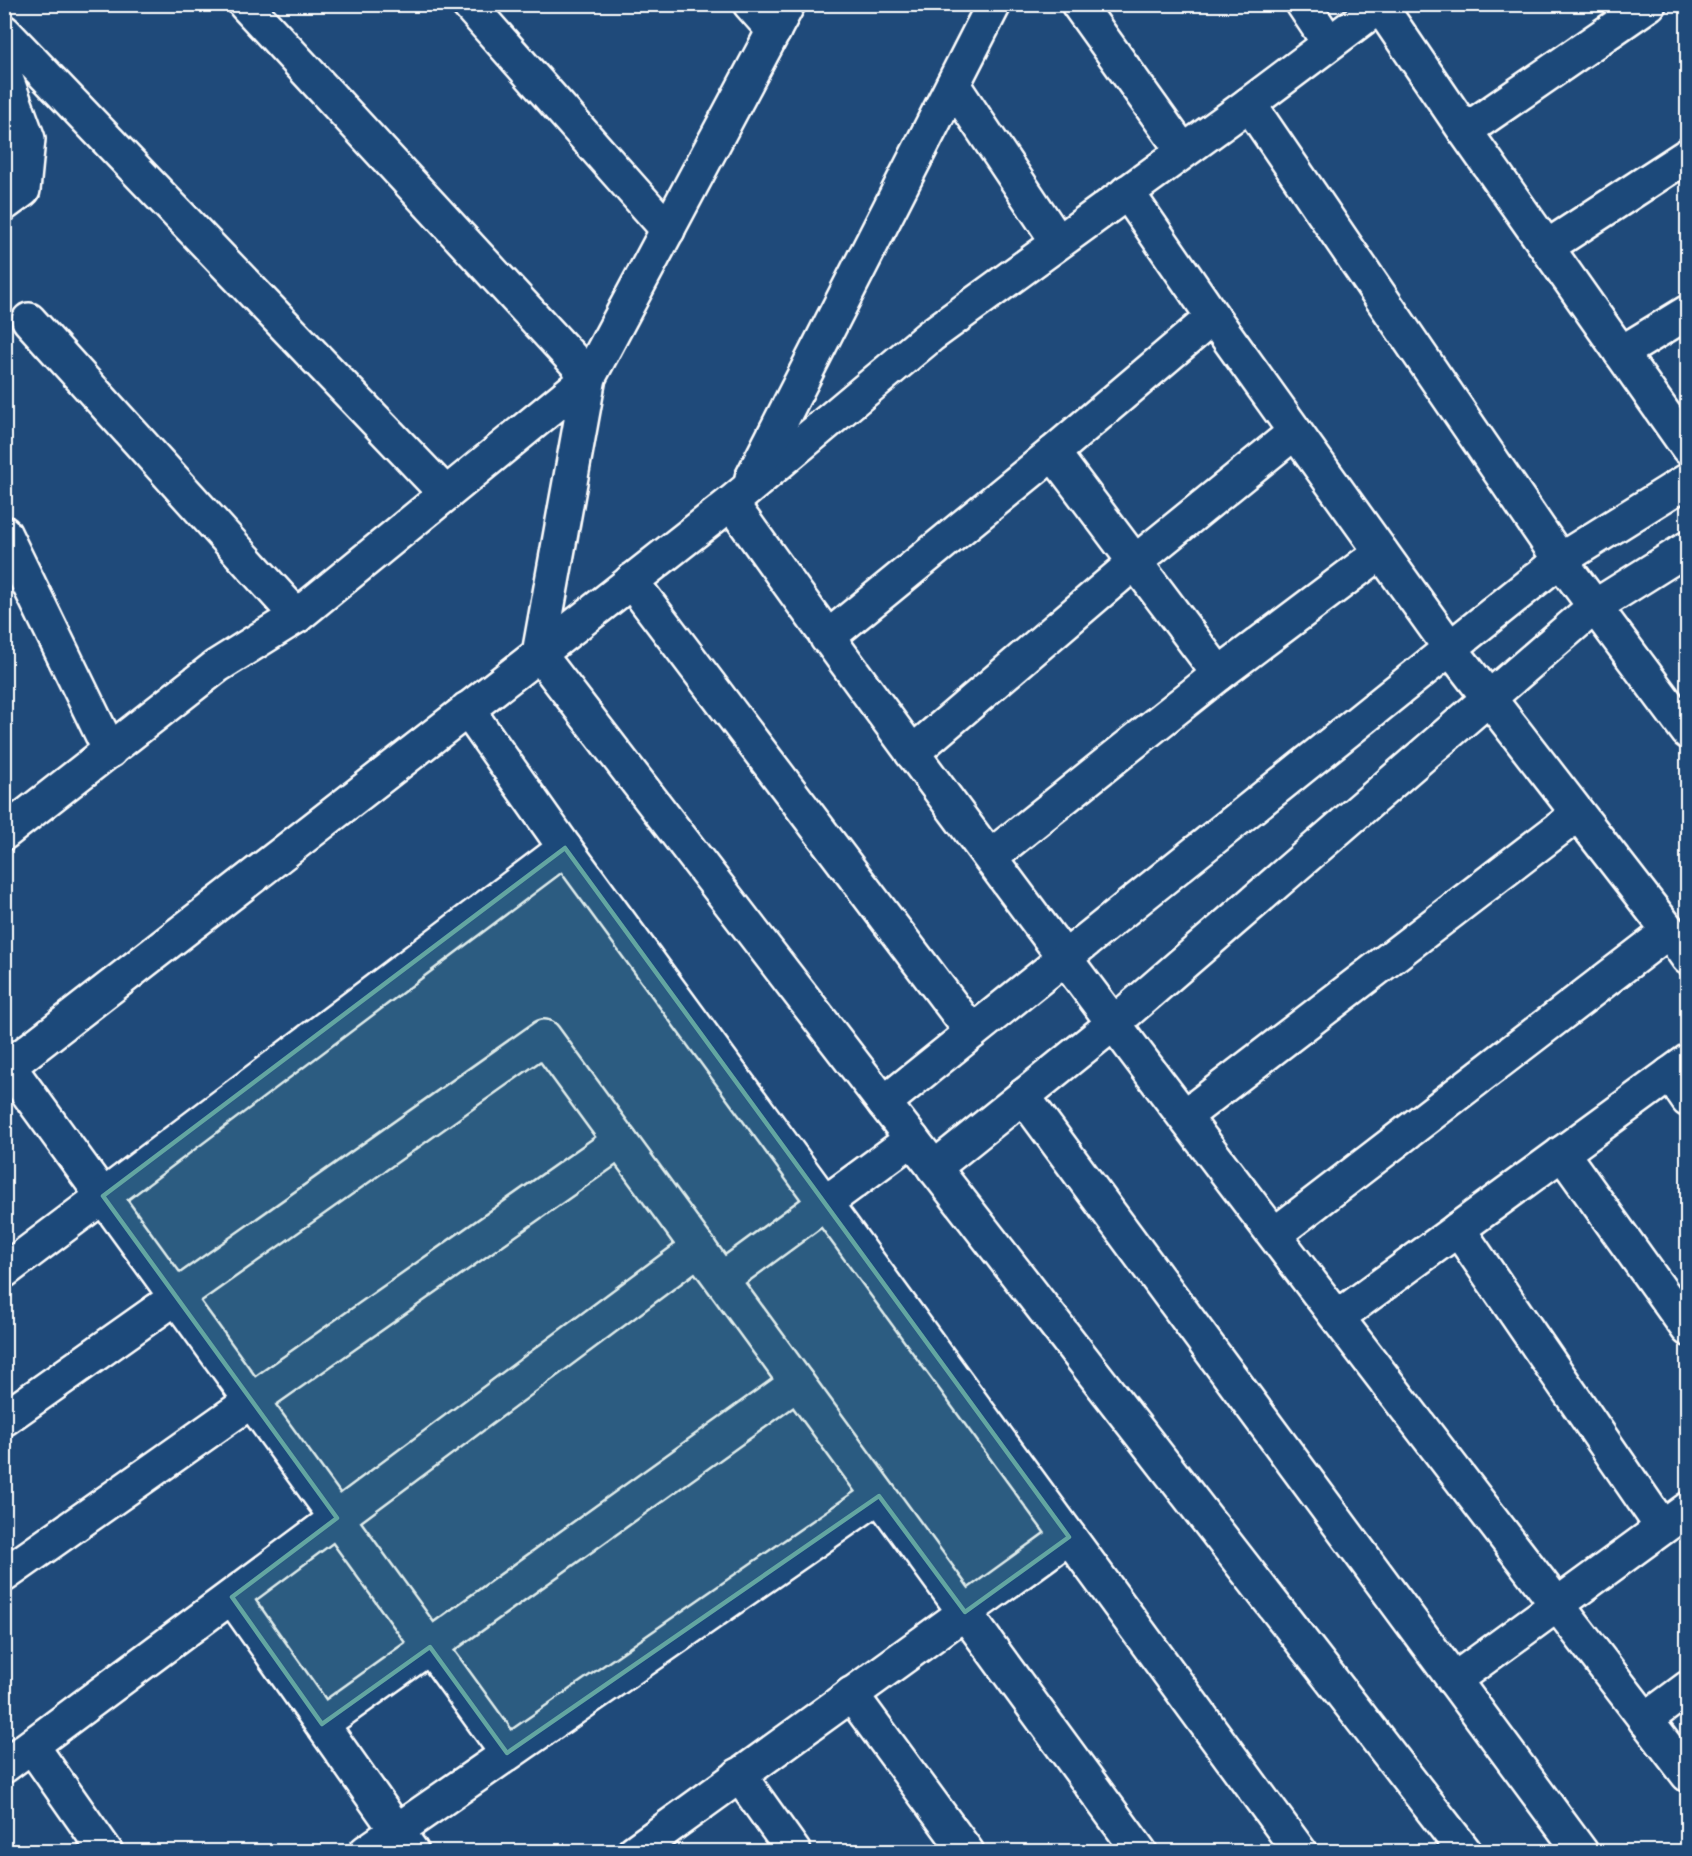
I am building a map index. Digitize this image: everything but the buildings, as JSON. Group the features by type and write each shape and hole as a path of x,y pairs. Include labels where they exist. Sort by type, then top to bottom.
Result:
{"street":[{"path":"245,4 589,377"},
{"path":"468,4 668,230"},
{"path":"750,4 781,18 589,377 539,654 934,1168 1465,1851"},
{"path":"738,497 994,4"},
{"path":"1078,4 1183,151"},
{"path":"1304,4 1329,43"},
{"path":"1465,131 1649,4"},
{"path":"507,1753 177,1297 6,1066 539,654 738,497 930,336 1381,5 1465,131 1688,448"},
{"path":"4,32 446,494"},
{"path":"4,72 28,138 23,190 4,204"},
{"path":"953,84 1058,242"},
{"path":"1249,104 1560,560 1688,732"},
{"path":"1547,247 1688,155"},
{"path":"1127,192 1213,317 1450,648 1688,958"},
{"path":"1621,353 1688,312"},
{"path":"827,638 1053,453 1213,317"},
{"path":"29,320 297,616"},
{"path":"4,833 217,666 297,616 589,377"},
{"path":"912,753 1135,562 1295,432"},
{"path":"1053,453 1219,674"},
{"path":"884,1103 1560,560 1688,480"},
{"path":"738,497 827,638 912,753 1114,1023 1688,1775"},
{"path":"4,533 110,751"},
{"path":"934,1168 1114,1023 1594,607 1688,548"},
{"path":"990,857 1219,674 1381,552"},
{"path":"631,581 972,1032"},
{"path":"467,709 565,848 1300,1851"},
{"path":"1185,1116 1578,814"},
{"path":"4,1271 565,848"},
{"path":"1275,1234 1669,931"},
{"path":"4,1419 544,1037 1140,1851"},
{"path":"1338,1317 1562,1153 1682,1078"},
{"path":"1023,1096 1581,1851"},
{"path":"722,1279 912,1139"},
{"path":"4,1575 620,1141"},
{"path":"1562,1153 1688,1329"},
{"path":"1454,1680 1558,1606 1675,1518 1458,1229"},
{"path":"4,1766 699,1248"},
{"path":"322,1724 797,1383"},
{"path":"366,1851 404,1840 507,1753 879,1496"},
{"path":"634,1851 1069,1537"},
{"path":"232,1597 404,1840"},
{"path":"1645,1720 1688,1688"},
{"path":"851,1694 967,1851"},
{"path":"32,1746 106,1851"},
{"path":"740,1775 795,1851"}],"highlighted area":[{"path":"565,848 1069,1537 965,1612 879,1496 507,1753 430,1647 322,1724 232,1597 337,1518 103,1196"}]}
